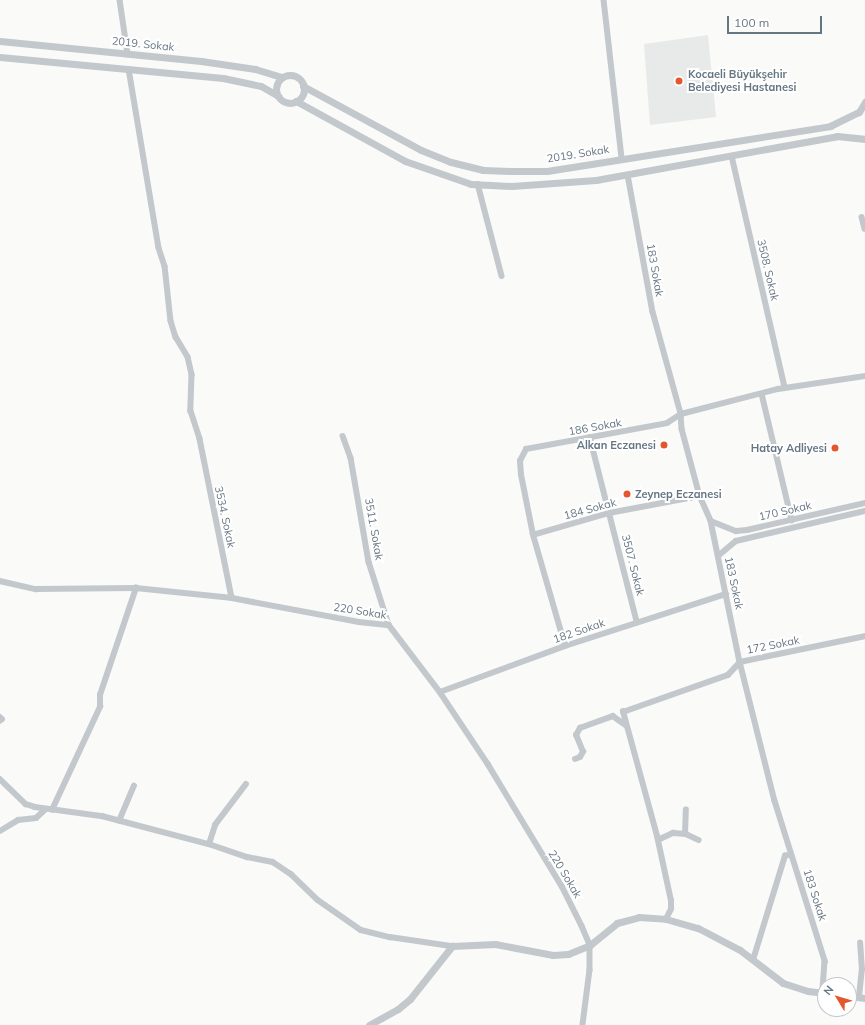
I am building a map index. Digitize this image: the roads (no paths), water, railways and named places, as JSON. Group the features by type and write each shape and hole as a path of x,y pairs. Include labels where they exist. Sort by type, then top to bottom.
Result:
{"street":[{"path":"120,0 128,54"},
{"path":"604,0 622,158"},
{"name":"2019. Sokak","path":"0,41 255,69 282,77 295,76 303,86 421,150 451,162 483,170 547,171 830,126 858,112 865,102"},
{"path":"0,57 223,78 261,86 288,102 296,101 405,161 447,178 478,184 544,184 628,175 837,136 865,139"},
{"name":"3534. Sokak","path":"129,70 159,248 164,266 171,321 176,337 188,356 192,375 190,410 200,439 232,598"},
{"path":"278,96 276,88 282,77"},
{"path":"296,101 302,94 303,86"},
{"name":"3508. Sokak","path":"732,156 785,388"},
{"name":"183 Sokak","path":"628,175 653,312 681,414 682,429 700,496 710,521 740,662 775,801 825,961 824,977"},
{"path":"478,184 502,276"},
{"path":"862,217 865,229"},
{"name":"186 Sokak","path":"565,646 533,535 521,475 520,461 526,449 667,423 681,414 785,388 865,376"},
{"path":"762,394 792,520"},
{"name":"3511. Sokak","path":"343,436 351,458 369,562 389,624"},
{"name":"3507. Sokak","path":"590,437 637,622"},
{"name":"184 Sokak","path":"533,535 609,513 700,496"},
{"name":"170 Sokak","path":"710,521 736,531 865,503"},
{"name":"170 Sokak","path":"718,556 736,540 865,511"},
{"name":"220 Sokak","path":"0,581 36,590 136,588 232,598 359,622 389,624 440,692 488,764 519,819 562,886 590,945"},
{"path":"52,810 100,708 100,695 136,588"},
{"name":"182 Sokak","path":"440,692 565,646 726,594"},
{"name":"172 Sokak","path":"627,726 623,712 644,702 690,690 728,675 740,662 865,636"},
{"path":"576,758 580,757 582,752 576,735 580,728 613,716 627,726 658,840 671,900 671,909 666,919"},
{"path":"0,717 2,719 0,721"},
{"path":"0,780 26,804 45,810 102,816 209,844 247,857 273,862 291,874 318,900 361,930 390,938 452,946 495,944 560,955 577,952 590,945 617,923 639,917 666,919 716,936 754,960 783,983 808,991 817,992"},
{"path":"209,844 215,824 246,784"},
{"path":"119,821 134,786"},
{"path":"0,831 18,820 36,818 45,810"},
{"path":"685,834 686,810"},
{"path":"658,840 668,834 685,834 699,840"},
{"path":"754,960 785,856 791,854"},
{"path":"860,943 863,960 862,997"},
{"path":"583,1025 590,970 590,945"},
{"path":"369,1025 398,1009 410,999 452,946"}],"place":[{"name":"Kocaeli Büyükşehir Belediyesi Hastanesi","path":"679,81"},
{"name":"Alkan Eczanesi","path":"664,445"},
{"name":"Hatay Adliyesi","path":"835,448"},
{"name":"Zeynep Eczanesi","path":"627,494"}]}
